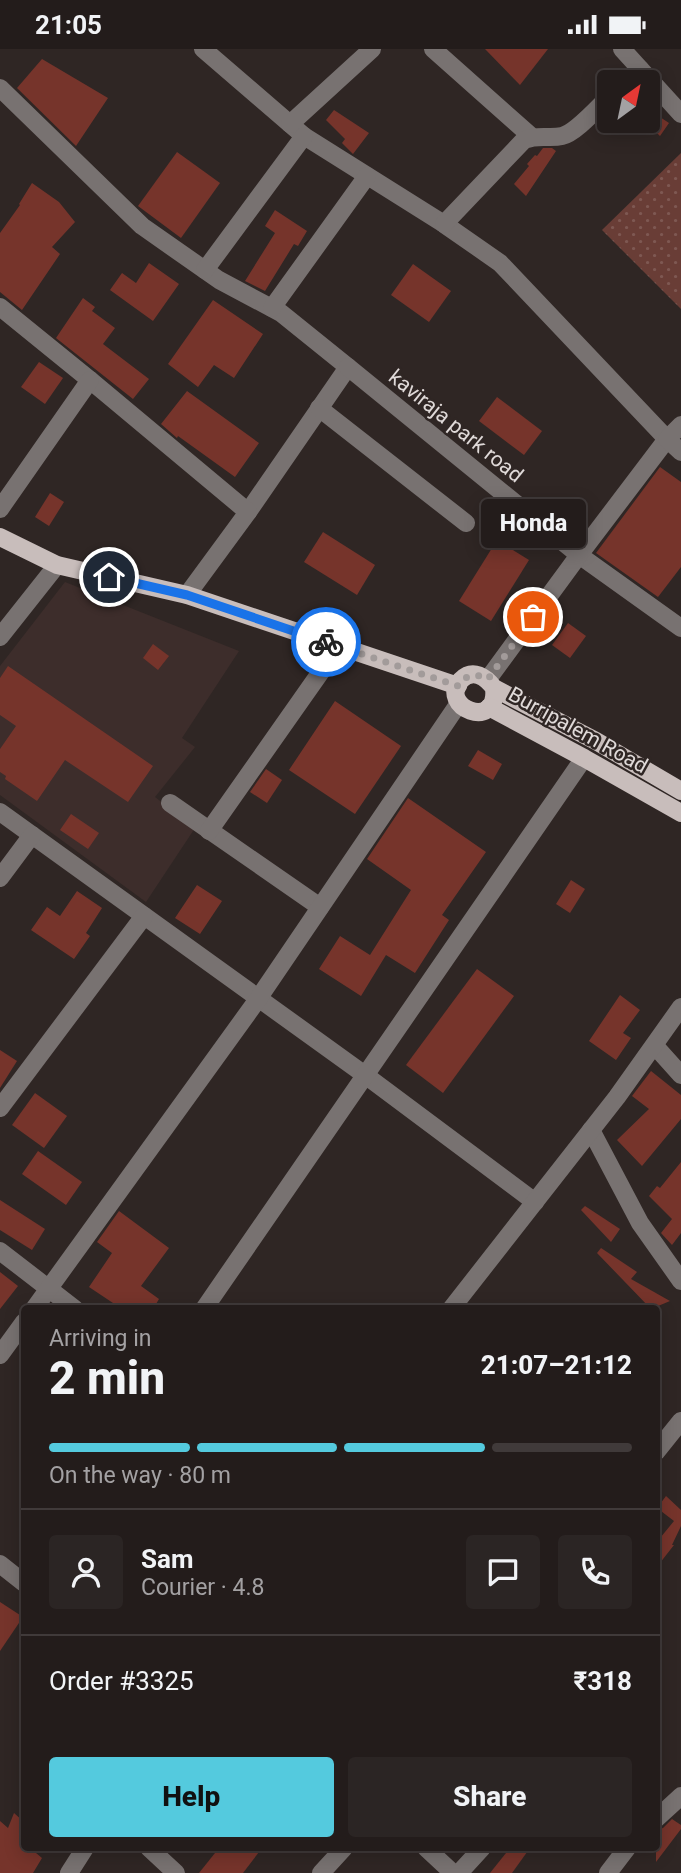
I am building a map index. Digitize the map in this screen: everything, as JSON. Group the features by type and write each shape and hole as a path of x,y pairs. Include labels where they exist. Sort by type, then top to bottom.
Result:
{"main road":[{"path":"0,537 57,565 187,595 340,646 458,695 465,710 471,712 489,707 495,696 491,684 473,674 466,677 458,695"},
{"name":"Burripalem Road","path":"491,684 681,790"},
{"name":"Burripalem Road","path":"489,707 681,813"}],"street":[{"path":"203,49 304,137 444,224 500,263 681,452"},
{"path":"290,124 372,49"},
{"path":"433,49 532,137"},
{"path":"622,49 681,114"},
{"name":"kaviraja park road","path":"0,88 142,226 219,280 281,313 579,555 681,628"},
{"path":"444,224 524,140 568,134 597,108"},
{"path":"205,270 304,137"},
{"path":"272,308 368,176"},
{"path":"0,307 248,512"},
{"path":"187,595 348,367"},
{"path":"0,509 90,380"},
{"path":"319,408 466,523"},
{"path":"491,684 579,555 667,439 681,425"},
{"path":"0,637 57,565"},
{"path":"209,831 340,646"},
{"path":"37,1305 258,999 458,695"},
{"path":"207,1305 584,758"},
{"path":"170,803 320,907"},
{"path":"0,812 365,1075 535,1202"},
{"path":"0,878 32,835"},
{"path":"0,1108 144,916"},
{"path":"454,1305 655,1046 681,1007"},
{"path":"655,1046 681,1075"},
{"path":"591,1130 639,1223 681,1281"},
{"path":"0,1251 70,1305"},
{"path":"0,1355 21,1326"},
{"path":"660,1447 681,1421"},
{"path":"0,1564 21,1581"},
{"path":"660,1815 681,1795"},
{"path":"69,1873 83,1851"},
{"path":"152,1851 176,1873"},
{"path":"321,1873 341,1851"},
{"path":"429,1851 453,1873"},
{"path":"459,1873 479,1851"},
{"path":"608,1873 625,1851"}],"shaded area":[{"path":"681,153 681,309 602,230"},
{"path":"65,582 239,651 182,738 195,747 155,797 195,828 146,902 0,795 0,666"}],"building":[{"path":"485,49 548,49 520,85"},
{"path":"42,59 108,98 76,146 17,88"},
{"path":"334,110 369,133 353,154 342,143 345,139 326,120"},
{"path":"660,117 669,123 660,136 657,133 660,133"},
{"path":"543,148 556,151 526,196 514,184 529,166 527,164"},
{"path":"177,152 220,183 181,238 138,206"},
{"path":"32,183 59,202 75,222 52,247 60,254 22,310 0,292 0,233"},
{"path":"275,210 307,231 298,246 294,244 265,291 245,281 275,233 265,226"},
{"path":"149,263 179,284 153,321 110,290 122,273 136,283"},
{"path":"413,264 451,291 429,322 391,295"},
{"path":"83,298 95,307 92,311 115,328 103,344 149,379 133,399 56,338"},
{"path":"213,300 263,334 234,378 214,365 198,387 168,364"},
{"path":"39,362 63,378 45,404 21,387"},
{"path":"187,391 259,443 235,477 161,424"},
{"path":"497,397 542,431 524,455 479,421"},
{"path":"660,467 681,482 681,567 658,597 596,553"},
{"path":"50,493 64,502 49,526 35,517"},
{"path":"323,532 375,565 357,595 304,562"},
{"path":"497,540 529,560 491,621 459,601"},
{"path":"568,623 586,636 570,658 552,645"},
{"path":"153,644 169,656 158,670 143,658"},
{"path":"8,666 153,766 128,802 65,760 37,801 5,779 6,776 0,772 0,749 16,726 0,715 0,678"},
{"path":"335,701 401,746 355,814 289,770"},
{"path":"478,750 502,764 493,780 468,766"},
{"path":"266,769 282,780 267,803 250,792"},
{"path":"408,798 486,852 442,915 449,920 415,973 386,955 361,996 319,969 340,936 370,955 411,890 367,859"},
{"path":"71,814 99,833 88,849 60,830"},
{"path":"571,880 585,889 570,913 556,904"},
{"path":"197,885 222,901 200,934 175,918"},
{"path":"77,891 102,908 86,933 90,936 74,959 31,930 47,907 60,916"},
{"path":"477,969 514,996 443,1093 406,1065"},
{"path":"620,995 640,1010 623,1033 631,1038 616,1060 589,1041"},
{"path":"0,1050 17,1061 0,1088"},
{"path":"651,1071 681,1095 681,1119 642,1166 617,1140 649,1109 632,1096"},
{"path":"35,1093 67,1116 44,1148 12,1125"},
{"path":"38,1151 82,1182 66,1205 22,1174"},
{"path":"681,1162 681,1233 672,1245 661,1233 672,1219 649,1196 657,1186 660,1188"},
{"path":"0,1200 45,1229 32,1250 0,1230"},
{"path":"585,1206 620,1229 611,1242 581,1210"},
{"path":"119,1211 169,1248 141,1286 159,1299 155,1305 116,1305 89,1287 112,1253 97,1242"},
{"path":"601,1248 637,1272 631,1279 670,1301 660,1305 647,1305 597,1253"},
{"path":"0,1272 18,1286 0,1309"},
{"path":"666,1496 681,1510 681,1526 674,1545 660,1563 660,1538 674,1521 660,1510 660,1504"},
{"path":"0,1602 21,1616 21,1620 0,1651"},
{"path":"14,1813 21,1819 21,1851 34,1851 42,1858 33,1873 0,1873 0,1821 8,1828"},
{"path":"672,1819 681,1825 681,1829 656,1862 656,1851 660,1851 660,1829"},
{"path":"217,1851 260,1851 243,1873 199,1873"},
{"path":"508,1851 528,1851 512,1873 490,1873"}],"way so far":[{"path":"326,642 458,686 473,674 488,679 533,617"}],"place":[{"name":"Honda","path":"533,617"}],"route":[{"path":"109,577 187,595 326,642"}]}
